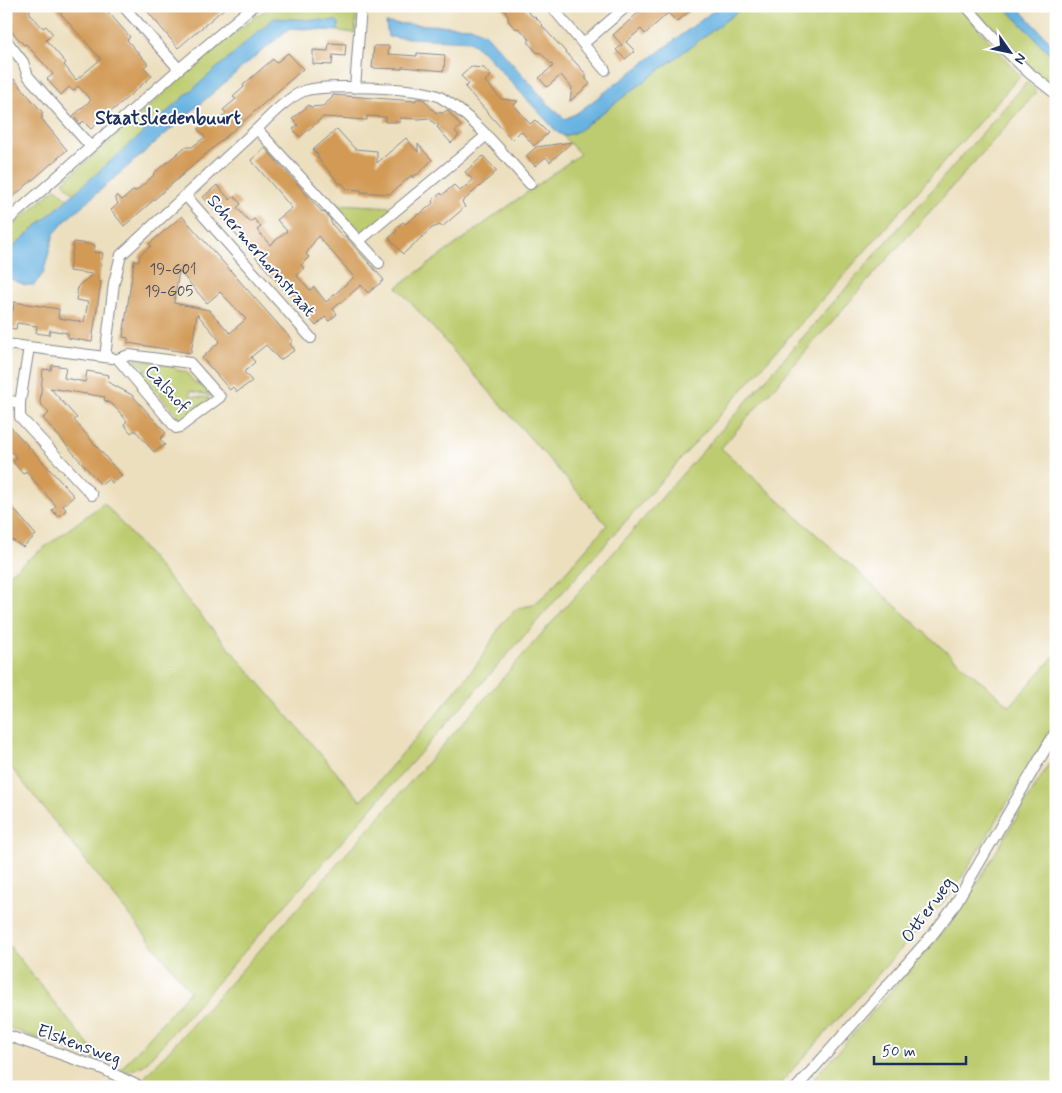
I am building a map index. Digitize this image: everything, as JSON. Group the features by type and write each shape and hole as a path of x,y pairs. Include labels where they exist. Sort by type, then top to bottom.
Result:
{"street":[{"path":"123,6 179,69"},
{"path":"6,222 253,6"},
{"path":"355,88 361,6"},
{"path":"551,6 606,70"},
{"path":"583,44 627,6"},
{"path":"966,6 1005,50 1028,72 1056,94"},
{"path":"6,40 23,62 28,76 91,147"},
{"name":"Schermerhornstraat","path":"105,357 114,283 121,255 278,108 304,91 334,87 418,90 438,96 487,135 530,184"},
{"path":"257,129 379,263"},
{"path":"359,241 487,135"},
{"name":"Schermerhornstraat","path":"186,196 311,338"},
{"name":"Calshof","path":"6,344 118,359 129,355 190,363 220,397 176,428 118,359"},
{"path":"29,348 20,403 20,417 92,495"},
{"path":"6,400 20,403"},
{"name":"Otterweg","path":"797,1087 933,934 953,908 1056,731"},
{"name":"Elskensweg","path":"6,1035 103,1069 140,1087"}],"green space":[{"path":"273,6 337,6 357,8 355,33 338,31 339,23 274,19 74,194 63,182 196,65 256,16"},
{"path":"745,6 959,6 1020,76 144,1065 127,1072 121,1069 190,991 6,761 6,576 104,503 361,801 436,715 480,660 502,623 517,608 533,605 547,593 607,525 397,287 580,154 562,135 565,136 578,131"},
{"path":"971,6 1004,6 1056,60 1056,93 1023,65"},
{"path":"1027,82 1037,92 721,448 942,648 1010,706 1056,654 1056,723 954,890 777,1087 153,1087 142,1080 476,708"},
{"path":"56,188 68,199 6,253 6,232"},
{"path":"335,204 396,207 361,234"},
{"path":"135,359 173,366 177,370 186,372 195,383 206,387 212,396 190,391 190,396 210,399 181,421 177,420 174,417 177,415 151,385 146,385 132,368 147,370 143,365 131,362"},
{"path":"1056,752 1056,1087 806,1087 951,923 966,902"},
{"path":"6,942 90,1047 100,1061 6,1027"}],"water":[{"path":"720,6 745,6 578,131 565,136 558,133 487,56 470,41 388,37 386,23 471,27 486,34 551,107 565,119 577,113"},
{"path":"1004,6 1017,6 1056,48 1056,60"},
{"path":"274,18 337,21 339,23 338,31 290,28 67,219 54,234 43,274 34,285 25,285 8,278 6,279 6,253"}],"building":[{"path":"6,6 30,6 30,14 43,28 46,26 53,34 46,40 66,63 64,65 76,80 101,59 54,6 103,6 130,37 127,40 148,64 144,67 152,76 106,116 108,118 100,125 98,123 91,129 83,121 80,124 73,116 91,100 78,86 73,91 69,87 61,95 47,79 53,74 6,25"},
{"path":"143,6 227,6 178,48"},
{"path":"501,6 523,6 543,25 586,74 586,79 590,84 570,101 572,88 561,75 547,87 539,78 553,66 541,53 536,52 529,44 529,39 520,29 515,28 511,24 508,20 508,15"},
{"path":"646,6 695,6 677,22 668,13 645,34 641,29 626,42 635,51 625,59 616,50 622,45 613,35"},
{"path":"329,43 346,44 345,56 333,55 332,65 313,64 313,50 328,51"},
{"path":"374,46 389,46 388,54 417,56 417,53 445,55 444,71 402,67 402,69 372,68"},
{"path":"288,53 303,69 124,226 111,210 118,204 115,197 117,195 122,200 134,190 136,191 185,147 192,147 205,137 198,129 206,121 211,127 226,113 223,110 236,99 233,97 244,87 243,85 273,59 276,63"},
{"path":"471,67 484,68 491,76 485,81 501,99 518,101 514,105 530,124 535,120 548,133 534,146 521,131 512,140 465,87 469,84 461,76"},
{"path":"14,79 43,113 41,118 67,150 6,203 6,85"},
{"path":"333,95 415,101 416,99 423,99 435,112 443,113 447,110 461,126 455,131 459,136 451,143 437,127 439,125 429,118 400,118 400,122 385,122 386,117 367,116 367,120 323,117 300,137 293,129 298,125 292,119 309,105 310,107 323,106"},
{"path":"337,129 355,149 377,151 377,163 406,138 418,152 418,144 432,160 417,175 412,178 412,175 390,194 347,189 342,183 339,183 313,150"},
{"path":"572,142 550,162 546,157 535,166 526,156 536,147"},
{"path":"265,148 324,212 343,237 345,236 384,280 368,293 361,285 333,309 337,314 329,321 325,317 316,326 203,197 217,185 230,200 234,196 241,204 237,208 250,222 254,219 261,227 257,230 270,245 287,231 277,220 292,208 251,160","holes":["318,236 354,277 326,302 314,287 310,290 297,276 304,268 301,265 309,257 306,254"]},
{"path":"483,156 497,171 462,202 465,207 442,227 440,225 432,228 403,254 389,238 397,231 395,229 403,222 405,224 419,215 433,203 432,201 436,197 441,193 442,195 454,185 460,191 473,180 465,172"},
{"path":"182,216 293,341 290,344 295,350 280,360 266,345 251,357 255,362 244,372 252,381 237,392 233,387 230,390 202,358 220,341 197,314 191,353 128,343 128,338 123,337 134,261 139,261 140,255 151,246 149,244","holes":["179,271 207,303 220,292 246,319 230,333 209,310 174,303"]},
{"path":"74,242 95,245 94,252 103,253 98,281 101,282 92,342 68,338 68,333 50,330 49,335 36,333 37,326 17,323 16,329 6,328 6,309 13,310 14,302 59,309 58,318 84,322 88,302 76,300 78,286 93,274 69,271"},
{"path":"52,365 66,367 64,378 85,382 87,371 109,375 108,382 132,395 166,433 160,439 165,445 154,452 135,430 131,433 124,424 127,421 113,405 104,400 105,397 50,388 77,418 74,420 122,476 112,483 109,479 101,485 43,418 49,413 40,403 43,369 51,370"},
{"path":"6,422 74,496 63,506 66,510 59,517 52,510 56,506 26,471 23,474 13,462 17,458 6,446"},
{"path":"6,500 36,535 23,547 12,540 6,545"}],"district":[{"name":"Staatsliedenbuurt","path":"168,118"}]}
